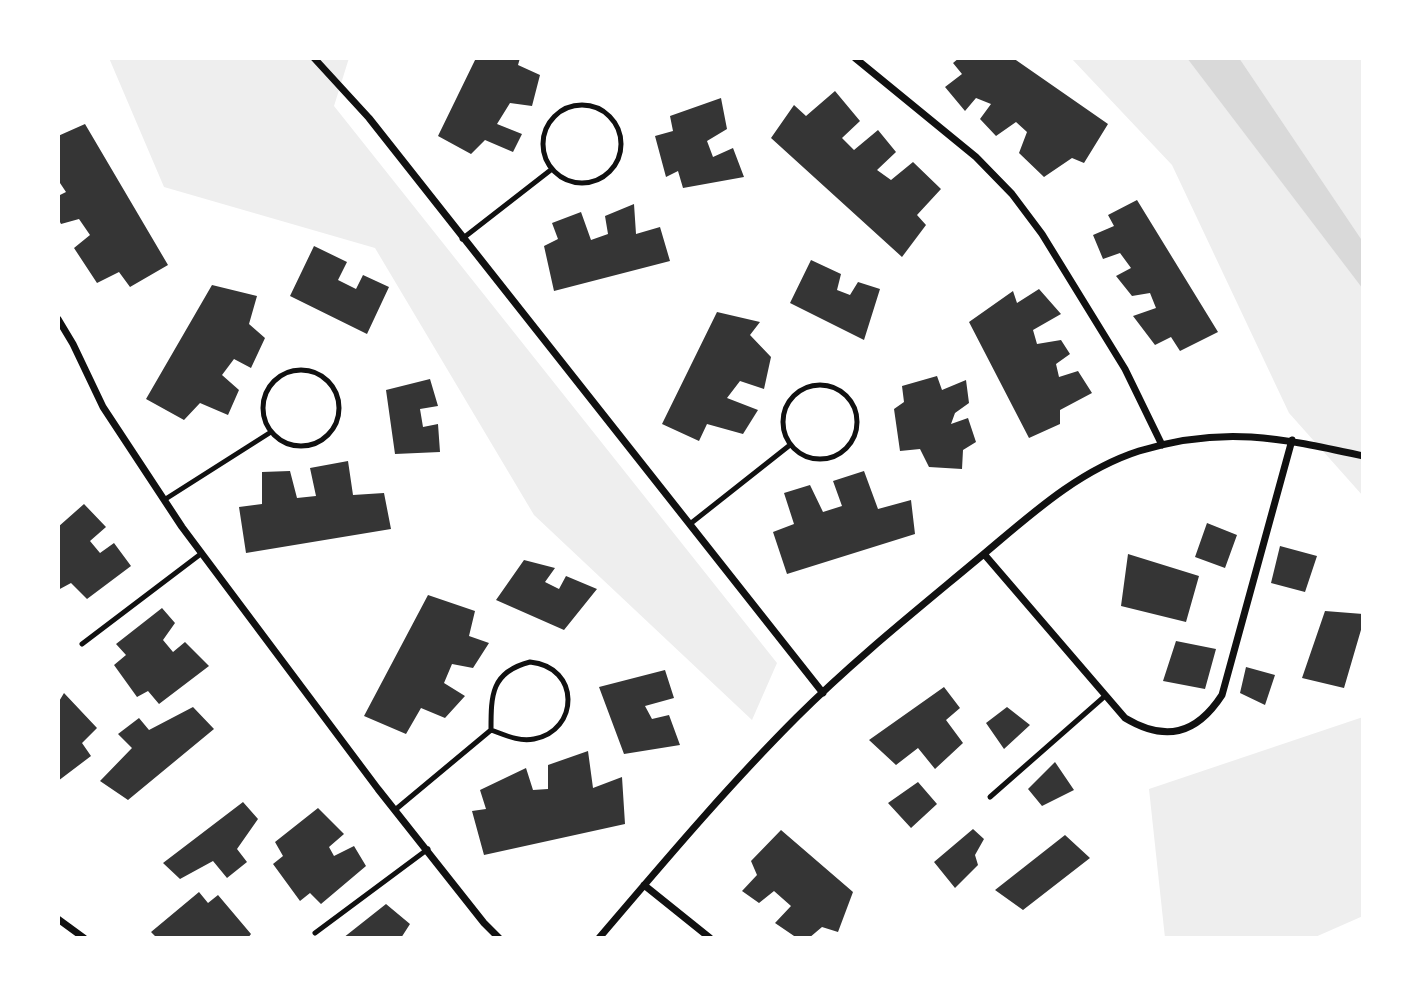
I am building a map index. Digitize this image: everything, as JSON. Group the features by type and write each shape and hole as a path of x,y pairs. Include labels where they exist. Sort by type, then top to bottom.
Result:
{"street":[{"path":"314,58 369,118 823,693"},
{"path":"855,58 976,157 1012,194 1042,234 1125,369 1162,445"},
{"path":"58,318 103,407 164,500 395,810 484,923 499,938"},
{"path":"599,938 740,775 866,652 1054,496 1093,471 1137,452 1215,436 1258,436 1292,440 1363,456"},
{"path":"984,554 1125,718 1143,729 1162,733 1180,731 1197,724 1211,712 1222,695 1292,440"},
{"path":"644,885 710,938"},
{"path":"58,919 84,938"}],"lane":[{"path":"581,105 596,107 607,113 621,136 621,150 616,163 604,176 583,183 565,179 552,169 545,157 544,137 548,124 564,109 581,105"},
{"path":"463,239 552,169"},
{"path":"300,370 315,372 326,378 334,388 340,413 336,424 323,440 301,447 281,441 271,432 264,419 263,405 266,393 274,382 285,373 300,370"},
{"path":"825,384 839,389 850,398 858,425 855,437 839,455 818,460 805,456 790,445 782,425 784,412 792,396 808,386 825,384"},
{"path":"164,500 271,432"},
{"path":"690,524 790,445"},
{"path":"82,644 202,553"},
{"path":"530,662 543,663 556,670 565,682 569,697 559,725 547,735 534,740 518,740 491,730 491,701 495,686 503,674 530,662"},
{"path":"990,797 1105,696"},
{"path":"395,810 491,730"},
{"path":"315,933 428,849"}],"shaded area":[{"path":"109,58 349,58 334,106 777,663 752,720 534,515 375,248 164,187"},
{"path":"1071,58 1363,58 1363,496 1289,413 1172,165"},
{"path":"1187,58 1239,58 1363,242 1363,289"},
{"path":"1363,717 1363,916 1313,938 1165,938 1149,789"}],"building":[{"path":"476,58 520,58 518,65 540,75 532,106 510,103 497,124 522,134 513,152 485,140 471,154 438,136"},
{"path":"959,58 1013,58 1108,124 1084,163 1072,158 1044,177 1019,153 1027,132 1016,122 996,136 980,119 991,104 976,98 965,111 945,87 962,74 953,63"},
{"path":"835,91 860,121 842,138 854,150 878,130 896,152 877,170 891,180 913,162 941,189 917,215 926,225 902,257 771,138 794,105 806,116"},
{"path":"721,98 727,129 707,141 713,157 733,148 744,177 683,188 678,171 666,177 655,136 673,131 670,116"},
{"path":"85,124 168,265 130,287 119,272 97,283 74,248 90,235 79,219 61,224 58,218 58,196 66,192 58,180 58,136"},
{"path":"1137,200 1218,332 1180,351 1171,337 1155,345 1133,316 1156,308 1150,293 1132,296 1116,276 1131,268 1120,253 1103,259 1093,235 1114,226 1108,215"},
{"path":"634,204 636,234 660,227 670,261 554,291 544,246 558,239 552,223 581,212 591,240 608,234 605,216"},
{"path":"314,246 347,262 338,280 356,289 363,275 389,287 367,334 290,296"},
{"path":"811,260 841,274 837,290 850,295 858,282 880,289 864,340 790,303"},
{"path":"212,285 257,296 249,324 265,338 251,368 234,359 222,375 239,390 228,415 200,403 184,420 146,399"},
{"path":"1039,289 1061,314 1033,330 1037,344 1061,340 1070,354 1056,364 1059,377 1078,371 1092,393 1060,410 1060,424 1029,438 969,322 1013,291 1017,303"},
{"path":"717,312 760,322 750,335 771,357 764,389 740,381 727,398 758,410 743,434 707,424 699,441 662,424"},
{"path":"937,376 942,390 966,380 969,403 955,413 951,424 968,418 976,442 963,450 962,469 929,467 920,449 900,451 894,409 904,402 902,386"},
{"path":"430,379 438,406 420,409 423,427 438,424 440,452 395,454 386,390"},
{"path":"348,461 353,495 384,493 391,529 246,553 239,507 262,504 262,472 290,471 297,498 316,496 310,468"},
{"path":"864,471 878,509 911,500 915,534 787,574 773,532 794,524 784,493 810,485 823,512 842,506 833,481"},
{"path":"84,504 106,527 90,541 100,553 114,543 131,566 87,599 71,583 58,590 58,527"},
{"path":"1207,523 1237,535 1225,568 1195,557"},
{"path":"1280,546 1317,556 1305,592 1271,583"},
{"path":"1128,554 1199,576 1186,622 1121,606"},
{"path":"524,560 555,568 545,582 559,589 566,576 597,589 564,630 496,600"},
{"path":"428,595 475,611 469,636 489,643 473,668 452,664 444,683 465,696 445,718 421,708 406,734 364,716"},
{"path":"162,608 175,623 163,640 173,652 185,642 209,666 159,704 148,691 137,697 114,665 126,655 116,644"},
{"path":"1325,611 1363,614 1363,623 1344,688 1302,678"},
{"path":"1176,641 1216,649 1205,689 1163,681"},
{"path":"1246,667 1275,675 1265,705 1240,693"},
{"path":"665,670 674,698 645,706 652,719 669,715 680,745 624,754 599,687"},
{"path":"944,687 960,708 946,720 963,743 935,769 918,748 896,765 869,740"},
{"path":"64,693 97,728 82,743 91,756 58,781 58,703"},
{"path":"193,707 214,729 128,800 100,781 132,748 118,734 139,718 149,730"},
{"path":"1007,707 1030,725 1004,749 986,723"},
{"path":"588,751 593,788 622,777 625,824 484,855 472,811 486,809 480,790 526,768 533,790 548,789 548,765"},
{"path":"1055,762 1074,790 1042,806 1028,789"},
{"path":"918,782 937,804 911,828 888,803"},
{"path":"243,802 258,819 237,849 247,862 227,878 213,861 180,879 163,863"},
{"path":"318,808 344,834 329,847 334,856 354,846 366,866 321,904 310,893 300,901 273,864 283,856 275,842"},
{"path":"973,829 984,839 975,855 978,865 955,888 934,862"},
{"path":"781,830 853,892 838,932 822,927 809,938 797,938 775,923 791,906 774,891 759,903 742,891 757,875 751,861"},
{"path":"1065,835 1090,858 1023,910 995,890"},
{"path":"199,892 208,903 218,895 251,934 248,938 157,938 151,932"},
{"path":"386,904 410,924 401,938 343,938"}]}
